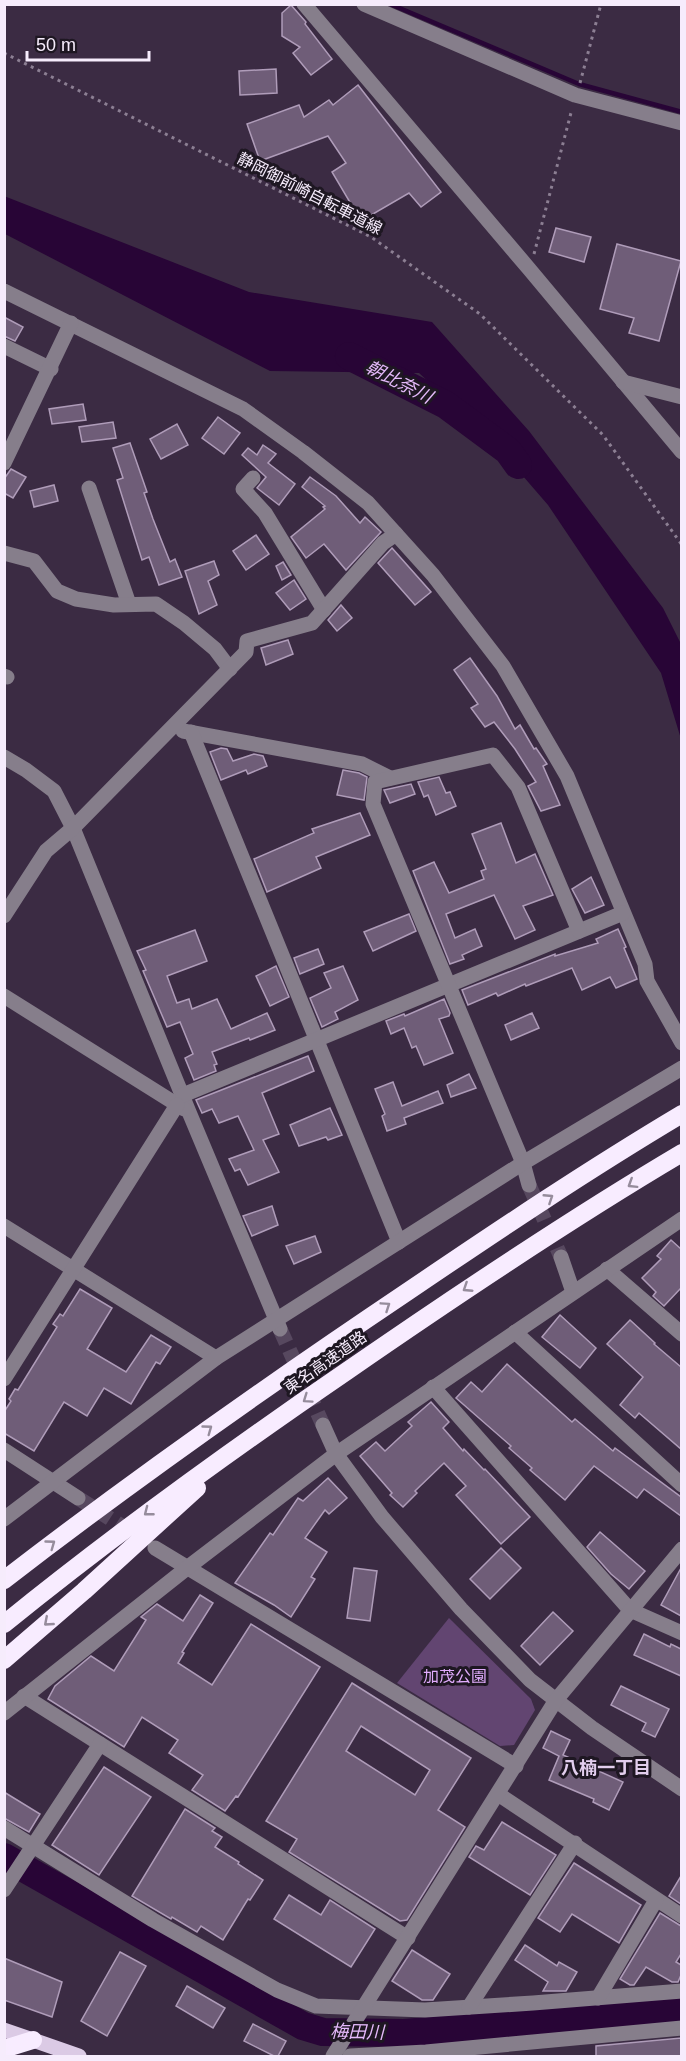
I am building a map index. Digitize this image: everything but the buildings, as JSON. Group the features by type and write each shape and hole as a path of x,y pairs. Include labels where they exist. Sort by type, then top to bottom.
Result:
{"highway":[{"name":"東名高速道路","path":"4,1580 223,1418 328,1345 472,1248 681,1114"},
{"name":"東名高速道路","path":"4,1624 167,1497 263,1429 463,1291 681,1152"},
{"path":"4,1660 263,1429"},
{"path":"4,2049 29,2048"}],"main road":[{"path":"4,2031 29,2048 79,2056"}],"street":[{"path":"304,4 681,452"},
{"path":"364,4 578,88 681,123"},
{"path":"4,291 243,409 368,503 433,575 503,666 567,777 645,964 647,981 681,1043"},
{"path":"4,464 10,437 51,369 71,323"},
{"path":"4,346 51,369"},
{"path":"623,382 681,397"},
{"path":"253,478 243,489 266,513 324,610"},
{"path":"88,488 129,604"},
{"path":"4,916 46,851 73,828 230,669 246,652 247,641 312,623 383,543 396,534"},
{"path":"4,553 34,561 57,591 76,599 114,605 156,604 184,623 215,649 230,669"},
{"path":"172,728 362,764 390,778"},
{"path":"191,732 399,1242"},
{"path":"529,1185 523,1163 373,804 375,782 493,755 518,787 579,931"},
{"path":"4,757 54,791 73,828 183,1104 278,1325"},
{"path":"4,1379 72,1269 183,1104 316,1040 623,913"},
{"path":"4,996 183,1104"},
{"path":"4,1519 216,1358 278,1325 399,1242 523,1163 681,1068"},
{"path":"4,1713 336,1454 681,1219"},
{"path":"4,1226 216,1358"},
{"path":"561,1257 573,1292"},
{"path":"608,1269 681,1334"},
{"path":"515,1332 681,1485"},
{"path":"433,1387 630,1610 681,1633"},
{"path":"323,1425 336,1454 382,1517 461,1609 530,1680 600,1734 681,1789"},
{"path":"4,1450 78,1498"},
{"path":"155,1548 516,1766"},
{"path":"681,1549 556,1700 361,2011 339,2055 426,2052 681,2028"},
{"path":"24,1696 408,1938"},
{"path":"7,1886 100,1744"},
{"path":"498,1794 575,1843 681,1916"},
{"path":"4,1828 32,1849 153,1920 277,1990 316,2006 361,2011 425,2010 681,1991"},
{"path":"469,2007 575,1843"},
{"path":"598,1998 656,1900"}],"path":[{"path":"530,270 601,4"},
{"name":"静岡御前崎自転車道線","path":"4,54 371,237 480,314 603,435 681,545"}],"green space":[{"name":"加茂公園","path":"449,1618 531,1699 535,1710 514,1745 500,1746 397,1683"}],"shaded area":[{"path":"4,196 249,292 432,322 529,431 663,608 681,644 681,739 661,673 548,505 490,438 419,373 270,371 5,234"}],"waterway":[{"path":"390,4 579,84 682,112"},
{"name":"朝比奈川","path":"349,356 446,405 508,451 518,465"},
{"name":"梅田川","path":"4,1857 303,2026 323,2032 404,2033 682,2011"}],"tunnel":[{"path":"529,1185 561,1257"},
{"path":"280,1329 323,1425"},
{"path":"78,1498 134,1534"}],"district":[{"name":"八楠一丁目","path":"606,1768"}]}
